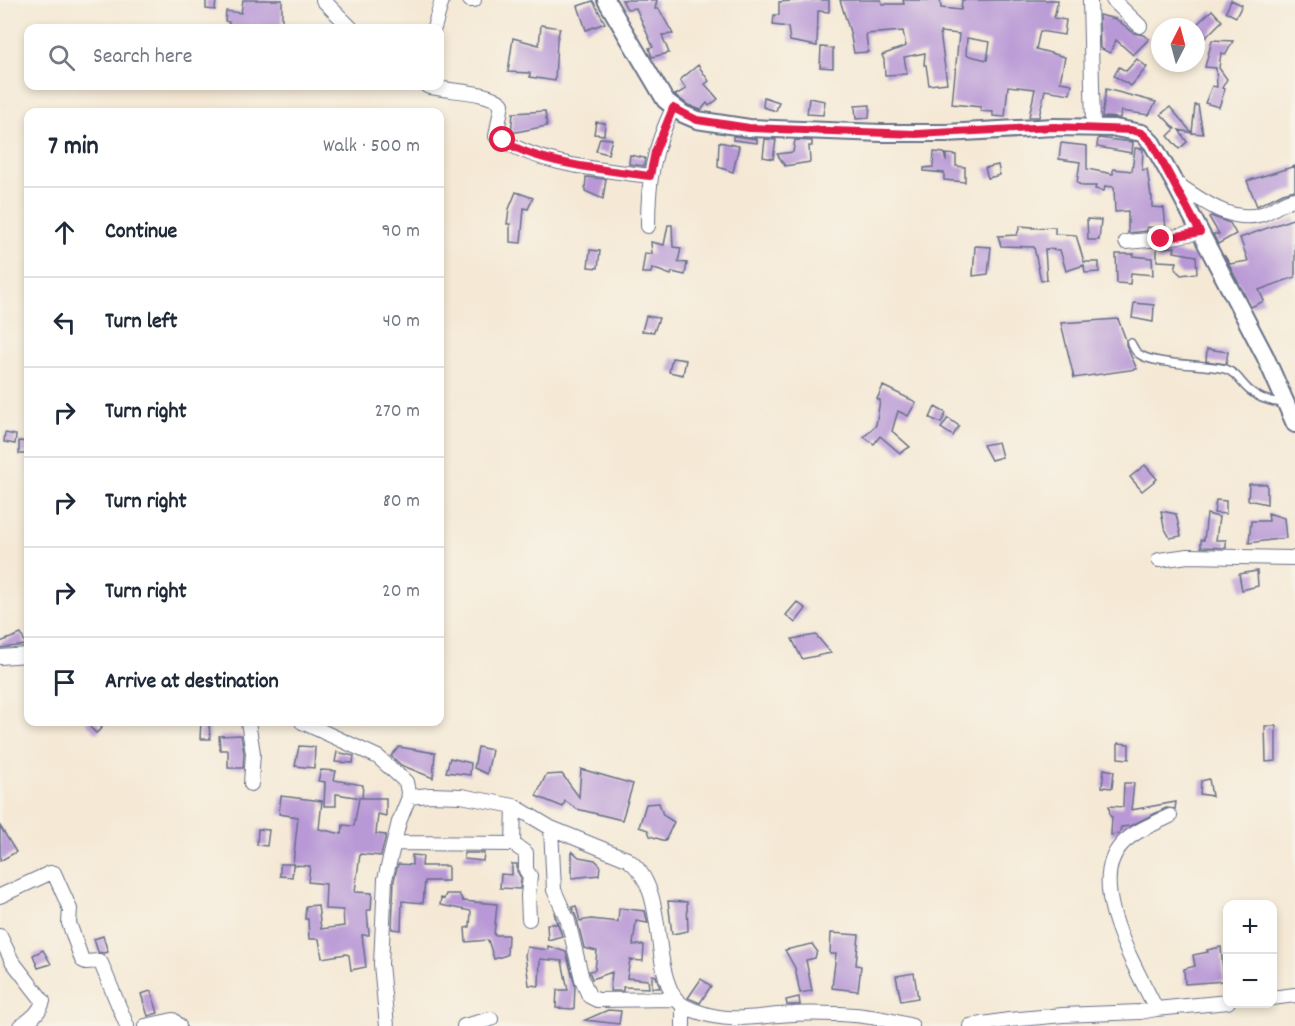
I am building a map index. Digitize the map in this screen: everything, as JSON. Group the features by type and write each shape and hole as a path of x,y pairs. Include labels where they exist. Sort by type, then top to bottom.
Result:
{"street":[{"path":"323,0 347,24"},
{"path":"435,24 442,0"},
{"path":"606,0 665,100 673,108 697,120 749,128 916,134 989,129 1093,127 1142,133 1152,143 1174,182 1265,356 1295,424"},
{"path":"1090,0 1093,127"},
{"path":"1113,0 1140,26"},
{"path":"444,89 488,97 500,102 502,104 496,136 516,148 584,166 650,176"},
{"path":"648,226 650,176 655,152 673,108"},
{"path":"1174,182 1208,204 1242,217 1266,213 1295,199"},
{"path":"1126,242 1200,232"},
{"path":"1159,560 1188,556 1295,558"},
{"path":"0,657 24,655"},
{"path":"249,726 253,759 251,784"},
{"path":"311,726 378,757 406,782 409,797 399,822 385,879 381,964 387,1026"},
{"path":"409,797 461,796 514,806 550,828 627,859 636,866 648,888 656,914 664,971 679,1002 683,1026"},
{"path":"513,844 514,806"},
{"path":"1156,1009 1117,925 1109,901 1108,881 1114,858 1121,845 1130,837 1170,816"},
{"path":"550,828 553,886 568,921 580,975 589,996 597,1000 679,1002 708,1016 739,1020 779,1015 864,1015 912,1026"},
{"path":"395,843 513,844 526,853 543,849"},
{"path":"526,853 526,870 530,876 529,920"},
{"path":"0,896 54,873 70,909 69,923 82,960 86,962 97,960 101,963 127,1026"},
{"path":"0,936 12,961 43,1001 40,1010 20,1026"},
{"path":"1277,997 1295,995"},
{"path":"970,1026 1010,1020 1119,1014 1223,1002"},
{"path":"464,1026 491,1019"},
{"path":"145,1026 173,1020 179,1026"}],"lane":[{"path":"1131,343 1144,357 1226,370 1238,376 1251,392 1260,397 1287,404"}],"building":[{"path":"206,0 216,0 215,10 206,9"},
{"path":"243,0 282,0 282,24 229,24 225,21 226,11 241,13"},
{"path":"622,0 657,0 655,9 659,9 673,34 662,35 669,53 652,57 649,48 653,47 636,8 627,9"},
{"path":"829,0 829,12 818,11 817,46 790,41 788,27 773,25 774,15 779,15 779,2"},
{"path":"840,0 881,0 882,4 904,4 903,0 940,0 941,8 961,10 962,0 1058,0 1054,18 1066,20 1064,35 1040,31 1036,49 1065,57 1060,82 1072,84 1070,94 1045,90 1039,117 1029,117 1035,89 1008,86 1005,117 993,116 993,112 980,111 981,107 952,104 959,34 940,32 947,83 929,85 926,65 924,65 925,53 904,57 907,74 885,75 882,55 906,46 903,31 866,34 868,52 854,53","holes":["967,38 990,42 987,60 966,55"]},
{"path":"1231,0 1242,5 1236,17 1226,12"},
{"path":"593,1 605,23 586,30 578,6"},
{"path":"1212,10 1222,21 1205,38 1205,18"},
{"path":"1099,15 1116,19 1134,33 1149,39 1133,55 1116,40 1110,53 1100,48"},
{"path":"541,25 560,28 557,40 555,81 530,77 530,73 508,72 513,38 539,45"},
{"path":"1212,40 1233,41 1226,54 1221,53 1219,68 1227,79 1222,88 1225,89 1219,107 1205,103 1212,86 1217,87 1216,68 1205,67"},
{"path":"821,47 833,48 833,68 820,67"},
{"path":"1137,59 1147,67 1131,86 1114,76 1119,67 1126,71"},
{"path":"698,65 709,81 705,84 718,99 709,106 707,103 701,110 688,105 675,95 686,89 680,80"},
{"path":"1106,89 1156,102 1149,115 1121,111 1120,118 1102,117"},
{"path":"764,97 779,102 776,111 763,107"},
{"path":"809,98 825,101 823,115 807,114"},
{"path":"870,105 869,118 856,119 855,106"},
{"path":"1195,105 1198,105 1203,134 1192,133"},
{"path":"1170,107 1192,133 1179,130 1187,142 1179,149 1168,136 1175,129 1161,114"},
{"path":"545,111 547,126 511,133 513,113"},
{"path":"596,122 605,123 604,135 594,134"},
{"path":"733,136 757,139 757,143 733,140"},
{"path":"600,138 612,139 608,154 596,151"},
{"path":"1098,138 1133,142 1132,153 1097,147"},
{"path":"765,139 776,140 773,159 763,157"},
{"path":"795,140 812,141 812,146 809,146 810,162 785,166 777,154 793,152"},
{"path":"719,142 739,146 733,172 718,167"},
{"path":"1061,143 1087,146 1087,169 1113,174 1113,169 1132,171 1135,148 1143,149 1142,170 1147,169 1152,207 1164,208 1166,229 1147,227 1147,231 1128,233 1128,211 1115,212 1114,187 1105,186 1104,191 1095,189 1096,186 1083,186 1077,183 1080,162 1059,159"},
{"path":"934,152 944,153 946,161 946,154 956,155 956,166 965,167 965,182 944,180 944,173 924,171 924,168 933,167"},
{"path":"630,155 645,158 644,166 629,164"},
{"path":"998,165 1000,175 988,178 985,168"},
{"path":"1295,166 1295,190 1283,193 1257,206 1247,181"},
{"path":"586,177 606,179 603,199 585,191"},
{"path":"516,192 533,198 528,209 524,208 521,243 510,242 510,224 507,224 509,209"},
{"path":"1209,217 1230,223 1236,234 1218,244 1213,234 1219,234"},
{"path":"1295,218 1295,277 1259,290 1264,301 1251,307 1224,255 1230,264 1248,261 1240,238"},
{"path":"1087,219 1101,220 1099,240 1088,240"},
{"path":"668,225 672,225 673,247 681,248 678,262 687,263 685,275 672,272 671,275 652,268 651,273 642,273 645,253 652,254 651,242 664,245"},
{"path":"1020,226 1055,227 1055,234 1076,235 1084,262 1099,262 1099,272 1085,273 1084,265 1066,271 1060,250 1045,249 1047,280 1041,281 1034,247 1001,246 998,236 1017,235"},
{"path":"975,246 991,247 988,274 973,276"},
{"path":"1175,247 1174,252 1196,256 1197,273 1181,275 1175,269 1177,262 1157,261 1157,248"},
{"path":"590,250 600,251 598,268 588,267"},
{"path":"1116,254 1134,254 1133,256 1152,258 1153,275 1131,273 1130,284 1117,283"},
{"path":"1134,303 1154,305 1153,322 1132,318"},
{"path":"646,316 659,318 654,332 642,331"},
{"path":"1118,319 1137,369 1074,378 1061,323"},
{"path":"1207,349 1228,352 1226,364 1206,361"},
{"path":"672,358 686,360 683,375 669,372"},
{"path":"883,386 916,402 908,416 898,411 892,431 910,447 900,453 880,436 874,444 864,437 876,425 880,400 877,399"},
{"path":"935,407 946,413 941,423 930,418"},
{"path":"948,418 959,426 953,436 941,428"},
{"path":"5,433 16,435 15,444 4,442"},
{"path":"19,441 24,442 24,454 19,454"},
{"path":"998,442 1002,457 991,460 983,445"},
{"path":"1145,465 1157,479 1142,491 1130,477"},
{"path":"1249,484 1267,484 1267,504 1248,500"},
{"path":"1216,500 1226,501 1226,514 1214,513"},
{"path":"1161,511 1176,514 1181,536 1170,538 1164,527"},
{"path":"1268,513 1284,518 1286,538 1249,543 1251,521 1269,521"},
{"path":"1207,514 1219,517 1216,540 1226,540 1226,548 1201,547"},
{"path":"1257,571 1258,586 1242,590 1239,574"},
{"path":"797,602 806,609 795,623 786,615"},
{"path":"21,634 24,645 0,648 0,642"},
{"path":"816,635 831,653 802,659 792,639"},
{"path":"89,726 100,726 102,728 96,733"},
{"path":"201,726 209,726 210,739 200,739"},
{"path":"1265,726 1276,726 1276,761 1266,762"},
{"path":"241,735 244,753 243,768 228,768 228,750 220,750 219,736"},
{"path":"1118,743 1129,744 1129,759 1118,758"},
{"path":"299,746 315,747 314,768 295,766"},
{"path":"399,747 435,753 433,778 401,765 391,756"},
{"path":"478,747 492,750 487,774 474,768"},
{"path":"337,752 354,756 353,763 335,762"},
{"path":"450,758 471,763 470,775 446,772"},
{"path":"581,769 633,784 622,820 577,809 565,801 563,807 536,796 546,775 562,774 579,797"},
{"path":"1104,769 1114,771 1112,788 1102,787"},
{"path":"321,770 336,771 334,780 363,785 362,798 386,798 386,816 378,814 376,834 386,835 381,856 360,854 355,892 372,893 371,910 367,910 369,935 362,935 366,967 351,970 349,955 322,958 319,939 309,939 308,919 305,919 306,906 318,905 321,929 344,926 343,910 325,909 326,884 308,882 310,866 293,865 292,877 280,876 280,864 293,864 298,817 279,814 281,796 322,801 319,829 342,834 343,825 354,826 359,798 361,798 336,794 336,806 324,806 325,782 318,781"},
{"path":"1209,779 1212,796 1200,794 1201,781"},
{"path":"1124,783 1134,783 1131,810 1176,802 1175,809 1166,808 1130,826 1121,827 1119,834 1111,835 1112,817 1109,806 1123,807"},
{"path":"659,803 663,815 674,822 665,841 650,836 648,830 639,827 646,804"},
{"path":"0,826 16,852 0,861"},
{"path":"258,829 269,830 267,846 257,845"},
{"path":"572,851 579,857 595,860 600,865 599,875 572,878"},
{"path":"464,853 484,853 483,861 464,859"},
{"path":"412,855 423,856 422,866 448,866 448,881 425,881 423,903 402,901 401,930 392,929 394,880 398,864 412,865"},
{"path":"512,864 517,864 517,871 521,878 520,889 500,888 501,874 512,875"},
{"path":"446,894 459,894 463,901 497,904 494,935 508,935 507,955 494,959 488,940 466,942 465,928 470,927 471,911 440,905 441,898 444,899"},
{"path":"668,901 687,902 688,931 672,934"},
{"path":"576,906 580,921 591,919 618,922 619,908 645,911 648,923 636,921 633,945 644,945 643,961 630,960 627,978 648,980 649,988 623,987 623,991 610,991 612,972 592,979 589,971 595,970 597,951 584,948 572,907"},
{"path":"554,912 562,936 548,940 547,924 557,924"},
{"path":"831,933 859,935 856,965 861,966 858,991 832,988 836,954 830,954"},
{"path":"103,936 108,952 104,953 98,952 94,939"},
{"path":"812,944 817,951 815,958 806,960 812,991 800,993 795,968 785,950"},
{"path":"548,946 566,952 575,985 574,1009 556,1008 557,990 568,990 562,961 540,959 539,986 529,985 525,955 527,947 548,950"},
{"path":"1221,947 1223,981 1185,984 1184,969 1195,966 1193,955 1208,952 1207,950"},
{"path":"43,950 51,964 38,968 33,955"},
{"path":"914,973 918,998 901,1001 896,976"},
{"path":"652,975 656,976 660,988 652,988"},
{"path":"701,979 711,986 700,1003 688,998"},
{"path":"151,991 158,1013 148,1016 141,994"},
{"path":"799,997 800,1005 787,1005 786,1000"},
{"path":"608,1010 621,1011 619,1024 585,1020"}],"route":[{"path":"503,140 516,148 547,158 650,176 662,131 673,108 697,120 749,128 916,134 1054,127 1115,128 1138,131 1152,143 1200,232 1161,239"}]}
